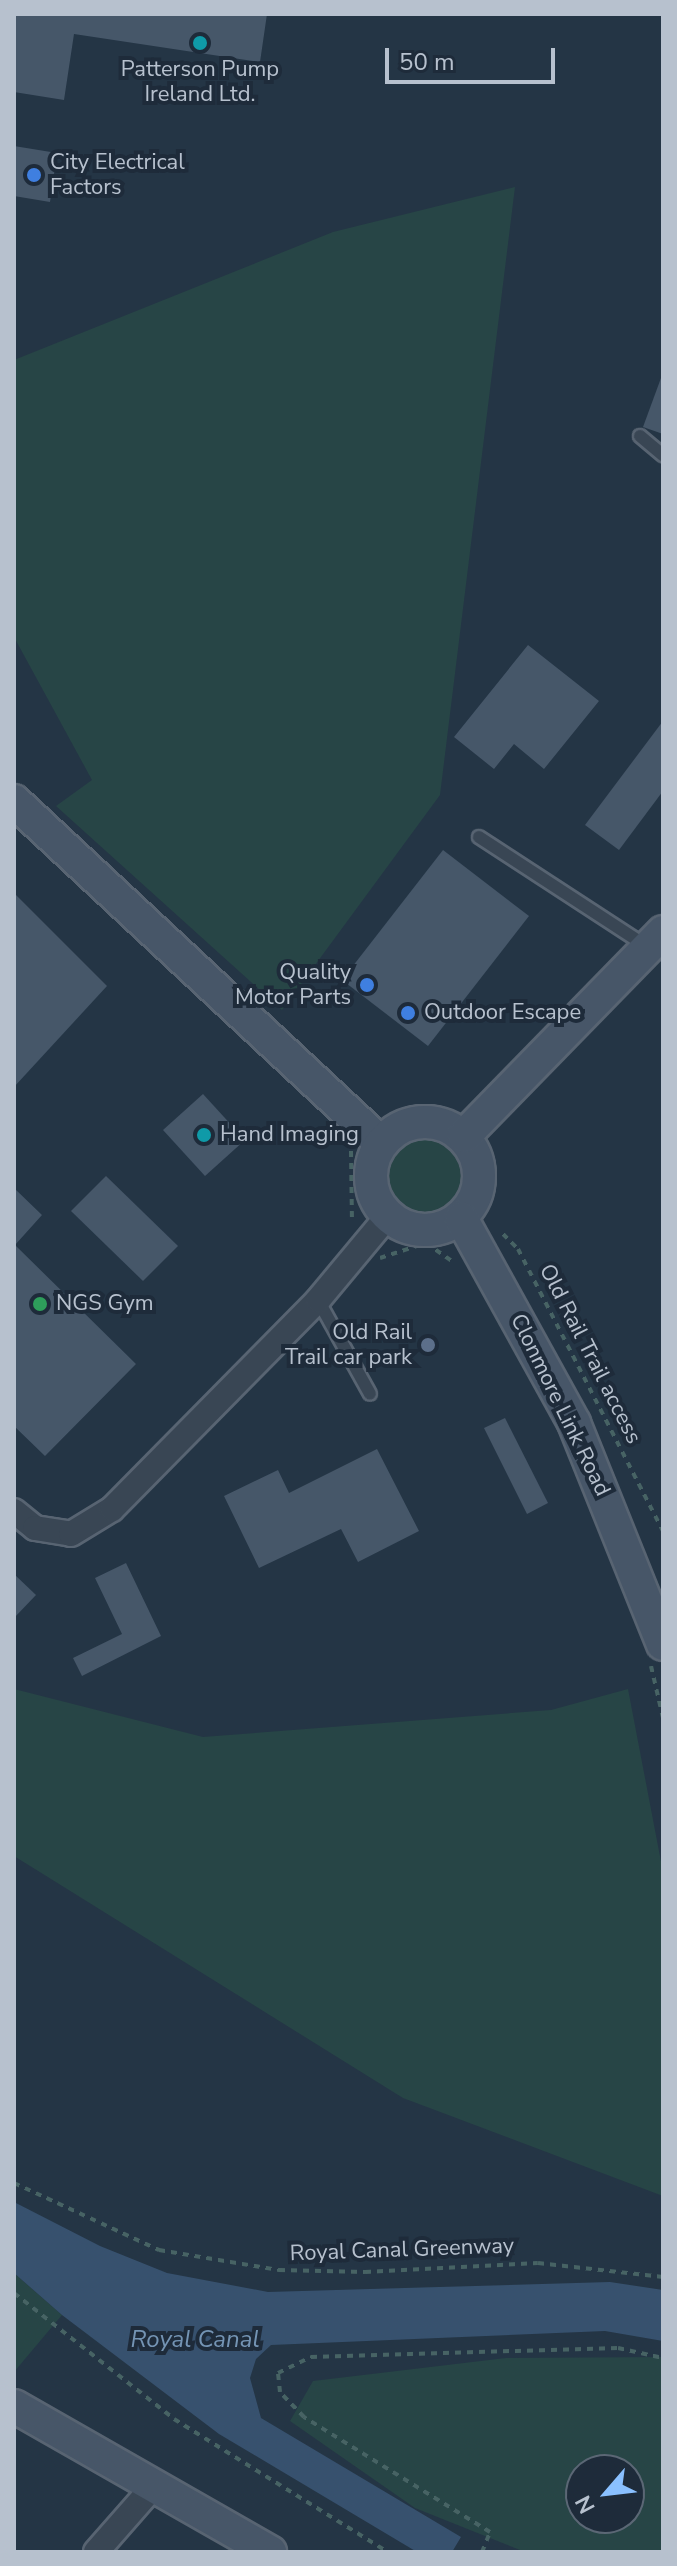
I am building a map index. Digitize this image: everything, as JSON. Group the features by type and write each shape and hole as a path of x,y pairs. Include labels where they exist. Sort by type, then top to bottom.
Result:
{"main road":[{"path":"14,801 381,1143"},
{"path":"464,1136 656,940"},
{"path":"431,1121 464,1136 480,1169 466,1211 432,1230 401,1225 388,1216 378,1203 370,1172 381,1143 412,1122 431,1121"},
{"name":"Clonmore Link Road","path":"466,1211 574,1423 663,1644"},
{"path":"14,2406 152,2488 270,2552"}],"street":[{"path":"14,1511 35,1528 71,1534 112,1509 318,1300 388,1216"},
{"path":"96,2552 152,2488"}],"lane":[{"path":"640,436 663,455"},
{"path":"479,837 656,940"},
{"path":"318,1300 370,1394"}],"path":[{"name":"Old Rail Trail access","path":"466,1211 518,1249 663,1531"},
{"name":"Royal Canal Greenway","path":"14,2183 159,2250 279,2270 365,2272 538,2263 663,2277"},
{"path":"14,2293 174,2419 388,2552"},
{"path":"482,2552 490,2532 304,2417 280,2392 278,2373 311,2357 618,2348 663,2358"}],"green space":[{"path":"515,187 440,795 282,1010 56,806 92,780 14,637 14,360 333,232"},
{"path":"426,1134 442,1137 456,1146 465,1160 468,1176 465,1192 456,1206 442,1215 426,1218 410,1215 396,1206 387,1192 384,1176 387,1160 396,1146 410,1137"},
{"path":"14,1689 203,1737 551,1710 628,1689 663,1872 663,2196 403,2098 14,1856"},
{"path":"14,2273 62,2315 14,2372"},
{"path":"663,2357 663,2552 525,2552 415,2508 290,2421 313,2381 506,2358"}],"water":[{"name":"Royal Canal","path":"14,2202 100,2246 167,2273 268,2292 610,2282 663,2290 663,2341 605,2331 271,2345 256,2359 250,2378 261,2418 461,2537 452,2552 417,2552 219,2434 62,2315 14,2273"}],"building":[{"name":"Patterson Pump Ireland Ltd.","path":"14,14 267,14 260,62 74,34 64,100 14,92"},
{"name":"City Electrical Factors","path":"14,146 57,153 50,202 14,196"},
{"path":"663,379 663,434 643,427"},
{"path":"528,645 599,701 544,769 514,744 494,769 454,737"},
{"path":"663,721 663,791 619,850 585,825"},
{"path":"443,850 529,916 428,1046 342,980"},
{"path":"14,893 107,986 14,1087"},
{"name":"Hand Imaging","path":"203,1094 245,1140 205,1176 163,1130"},
{"path":"106,1176 178,1246 143,1281 71,1211"},
{"path":"14,1188 42,1215 15,1245 136,1364 45,1456 14,1426"},
{"path":"505,1418 548,1503 527,1514 484,1428"},
{"path":"377,1449 419,1531 358,1562 341,1529 259,1568 224,1496 278,1470 289,1493"},
{"path":"126,1563 161,1636 82,1676 73,1658 122,1634 95,1578"},
{"path":"14,1574 36,1595 14,1618"}],"place":[{"name":"Patterson Pump Ireland Ltd.","path":"200,43"},
{"name":"City Electrical Factors","path":"34,175"},
{"name":"Quality Motor Parts","path":"367,985"},
{"name":"Outdoor Escape","path":"408,1013"},
{"name":"Hand Imaging","path":"204,1135"},
{"name":"NGS Gym","path":"40,1304"},
{"name":"Old Rail Trail car park","path":"428,1345"}]}
